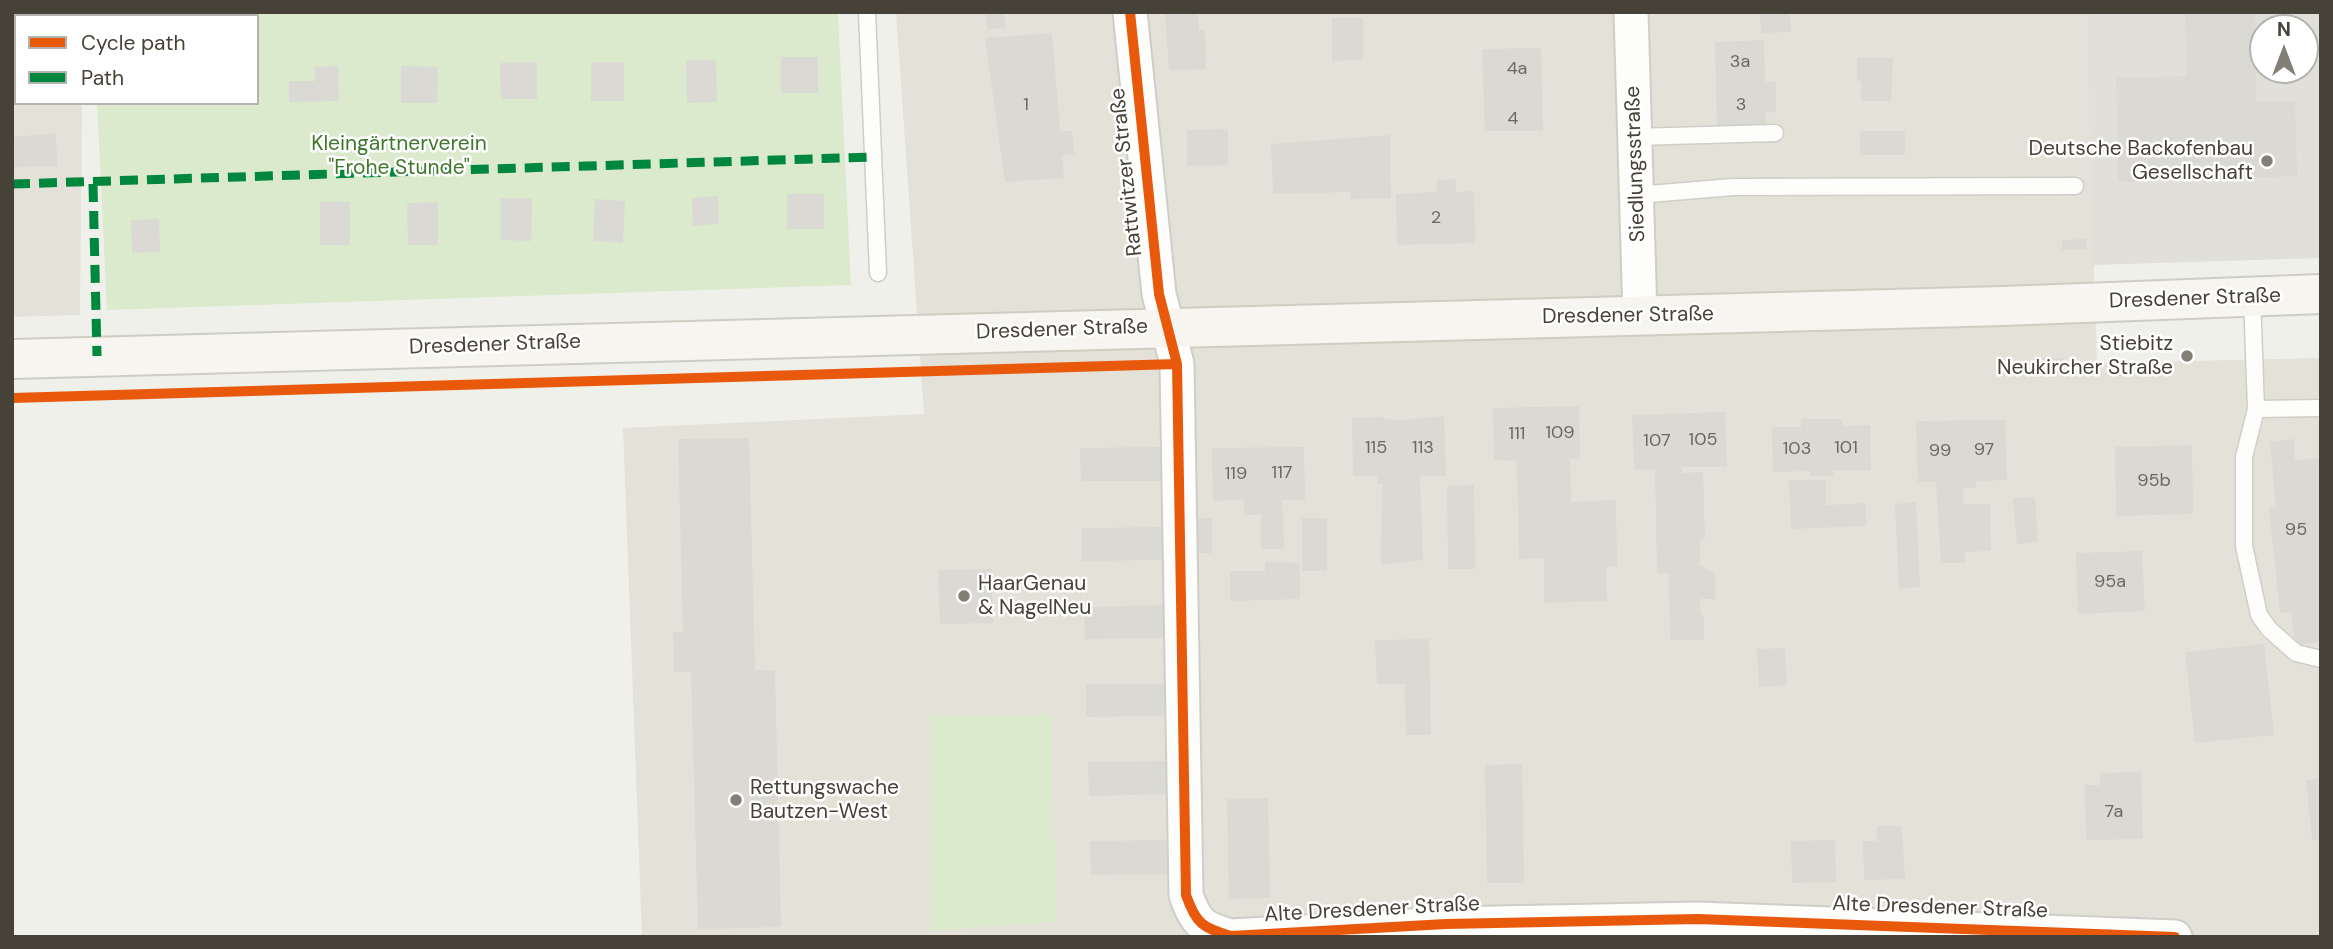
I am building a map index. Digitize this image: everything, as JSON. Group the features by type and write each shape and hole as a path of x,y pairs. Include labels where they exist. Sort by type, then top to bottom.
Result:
{"main road":[{"name":"Dresdener Straße","path":"12,359 1640,316 2321,294"}],"street":[{"name":"Rattwitzer Straße","path":"1130,12 1145,177 1159,294 1167,327"},
{"name":"Siedlungsstraße","path":"1631,12 1640,316"},
{"name":"Alte Dresdener Straße","path":"1167,327 1174,348 1177,373 1186,895 1194,916 1208,929 1231,936 1446,924 1698,919 2158,936"}],"lane":[{"path":"867,12 878,273"},
{"path":"1635,137 1775,133"},
{"path":"1637,195 1733,187 2075,186"},
{"path":"2252,297 2256,409 2244,457 2244,547 2259,615 2281,641 2296,653 2321,659"},
{"path":"2256,409 2321,408"}],"shaded area":[{"path":"896,12 2086,12 2097,363 2321,358 2321,937 642,937 623,428 924,414"},
{"path":"2086,12 2321,12 2321,258 2093,265"},
{"path":"14,53 14,105 82,105 80,315 12,317"}],"green space":[{"name":"Kleingärtnerverein \"Frohe Stunde\"","path":"838,12 851,285 107,310 97,105 259,105 259,14 93,14"},
{"path":"930,715 1051,715 1057,922 930,931"}],"building":[{"path":"985,12 1004,12 1006,27 988,30"},
{"path":"1165,12 1198,12 1199,30 1205,30 1206,69 1169,70"},
{"path":"1760,12 1790,12 1791,32 1761,33"},
{"path":"2185,12 2255,12 2249,14 2249,84 2256,84 2256,101 2295,101 2297,176 2118,182 2116,78 2187,76"},
{"path":"1332,18 1363,18 1363,60 1332,61"},
{"path":"1052,33 1060,131 1072,131 1074,154 1062,155 1064,178 1005,182 985,38"},
{"path":"1764,40 1765,83 1776,81 1776,113 1765,111 1766,125 1717,126 1715,42"},
{"path":"1541,48 1543,131 1485,131 1482,49"},
{"path":"781,57 818,57 818,93 781,93"},
{"path":"1857,58 1893,58 1891,101 1861,101 1861,81 1857,81"},
{"path":"686,60 716,60 717,102 687,103"},
{"path":"537,62 537,99 501,99 500,63"},
{"path":"591,62 624,62 624,101 591,101"},
{"path":"338,66 339,101 289,102 289,81 315,81 315,67"},
{"path":"401,66 438,67 437,103 401,103"},
{"path":"1228,129 1228,165 1187,166 1187,130"},
{"path":"1860,131 1905,131 1905,155 1860,155"},
{"path":"56,133 57,166 12,167 12,137"},
{"path":"1390,135 1391,198 1350,199 1351,192 1273,194 1271,144"},
{"path":"1456,179 1456,192 1474,191 1475,243 1397,245 1396,194 1437,192 1437,180"},
{"path":"787,194 824,194 824,229 787,229"},
{"path":"718,196 719,224 693,226 692,198"},
{"path":"501,198 532,198 531,241 501,240"},
{"path":"595,199 625,201 623,243 593,241"},
{"path":"320,202 350,202 350,245 320,245"},
{"path":"438,202 438,245 408,245 407,203"},
{"path":"159,219 160,252 132,253 131,220"},
{"path":"2086,239 2086,249 2062,250 2062,240"},
{"path":"2040,358 2064,358 2064,368 2040,368"},
{"path":"1579,406 1580,459 1570,459 1571,502 1616,500 1617,566 1606,567 1607,601 1544,603 1544,558 1519,559 1517,461 1494,460 1493,408"},
{"path":"1725,412 1727,467 1682,467 1682,473 1703,472 1705,539 1700,539 1700,565 1715,574 1715,599 1700,599 1701,615 1704,615 1704,640 1670,640 1669,573 1657,573 1655,469 1634,470 1632,415"},
{"path":"1444,416 1446,476 1420,476 1423,560 1381,565 1382,484 1377,484 1377,476 1353,476 1352,418 1384,417 1399,420"},
{"path":"1801,419 1842,419 1842,426 1870,425 1871,470 1833,470 1833,476 1810,476 1810,471 1773,472 1772,427 1801,427"},
{"path":"2005,420 2007,480 1976,481 1976,488 1963,488 1963,504 1990,504 1991,551 1965,552 1965,563 1941,563 1936,482 1918,482 1916,421"},
{"name":"Rettungswache Bautzen-West","path":"749,438 755,670 775,670 781,927 698,929 691,672 674,672 673,632 683,632 678,439"},
{"path":"2294,439 2295,460 2321,458 2321,642 2295,645 2291,612 2280,613 2269,508 2276,507 2270,442"},
{"path":"2192,445 2193,514 2116,516 2115,447"},
{"path":"1161,447 1162,481 1081,481 1080,448"},
{"path":"1304,447 1305,500 1282,500 1284,549 1261,549 1261,515 1244,515 1244,500 1213,501 1212,448"},
{"path":"1789,480 1826,480 1826,505 1866,503 1866,526 1791,529"},
{"path":"1474,485 1475,569 1448,569 1447,486"},
{"path":"2035,497 2038,542 2017,544 2013,498"},
{"path":"1916,502 1920,587 1899,589 1895,504"},
{"path":"1193,518 1212,518 1212,553 1193,553"},
{"path":"1302,518 1327,518 1327,571 1302,571"},
{"path":"1163,527 1163,560 1082,561 1082,528"},
{"path":"2142,551 2145,611 2078,614 2076,553"},
{"path":"1265,562 1300,563 1300,599 1230,601 1230,571 1265,571"},
{"path":"992,569 993,623 940,624 938,570"},
{"path":"1164,605 1165,638 1085,639 1084,607"},
{"path":"1429,639 1431,735 1406,735 1405,684 1377,684 1375,640"},
{"path":"2264,644 2274,735 2195,743 2185,652"},
{"path":"1785,648 1787,685 1759,687 1757,649"},
{"path":"1086,684 1168,684 1168,716 1086,717"},
{"path":"1169,761 1170,794 1089,796 1088,762"},
{"path":"1522,764 1524,883 1487,883 1485,765"},
{"path":"2141,772 2143,839 2086,840 2085,785 2100,785 2100,773"},
{"path":"2321,779 2321,839 2312,840 2306,780"},
{"path":"1268,798 1270,898 1229,899 1227,799"},
{"path":"1877,826 1902,826 1905,879 1864,880 1863,841 1877,841"},
{"path":"1172,840 1172,874 1091,875 1090,841"},
{"path":"1835,840 1836,882 1792,883 1791,841"}],"marked path":[{"path":"12,184 873,157"},
{"path":"93,184 97,356"}],"cycle path":[{"path":"1130,12 1159,294 1177,364 1186,895 1197,919 1207,927 1231,936 1446,924 1698,919 2175,937"},
{"path":"12,398 1177,364"}],"place":[{"name":"Deutsche Backofenbau Gesellschaft","path":"2267,161"},
{"name":"Stiebitz Neukircher Straße","path":"2187,356"},
{"name":"HaarGenau & NagelNeu","path":"964,596"},
{"name":"Rettungswache Bautzen-West","path":"736,800"}]}
